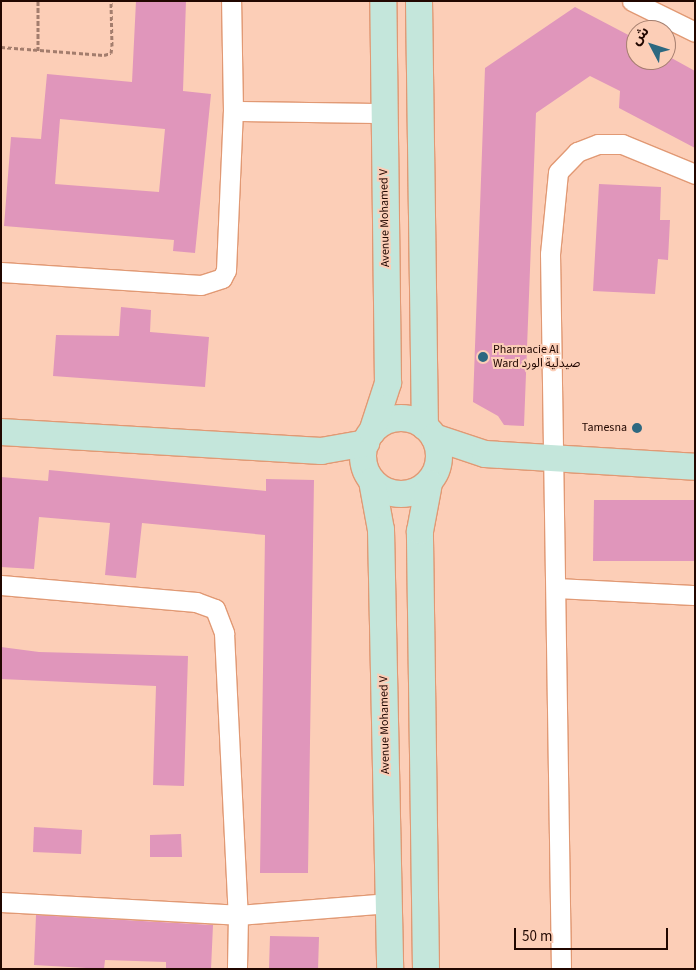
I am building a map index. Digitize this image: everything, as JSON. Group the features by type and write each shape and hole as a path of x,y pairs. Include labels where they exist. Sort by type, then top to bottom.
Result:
{"street":[{"path":"1,272 201,285 222,278 226,270 233,111 232,1"},
{"name":"Avenue Mohamed V","path":"383,1 388,383 369,456 381,530 390,969"},
{"path":"419,1 429,432 439,455 420,531 426,969"},
{"path":"632,1 695,32"},
{"path":"233,111 383,112"},
{"path":"561,969 550,254 558,172 577,152 598,144 622,144 695,174"},
{"path":"369,456 390,420 401,418 429,432 486,454 554,460 695,467"},
{"path":"1,432 321,451 369,456 395,494 408,494 432,477 486,454"},
{"path":"1,585 196,602 215,609 224,633 238,915 237,969"},
{"path":"556,588 695,595"},
{"path":"1,902 238,915 390,903"}],"path":[{"path":"38,1 38,51"},
{"path":"1,47 104,55 110,52 111,1"}],"building":[{"path":"136,1 186,1 183,91 211,94 195,253 173,251 174,240 4,226 11,137 41,139 47,74 132,82","holes":["60,119 165,129 159,192 55,184"]},
{"path":"575,7 626,34 626,70 676,70 676,61 695,71 695,148 619,108 620,91 590,76 536,113 524,426 504,425 498,416 473,402 485,68"},
{"path":"599,184 661,187 660,220 670,220 668,260 658,259 655,294 593,291"},
{"path":"121,307 151,310 150,332 209,337 205,387 53,376 56,335 119,336"},
{"path":"49,470 266,491 266,479 314,480 308,873 260,873 265,535 142,523 136,578 105,575 110,523 39,517 34,569 1,567 1,477 48,481"},
{"path":"594,500 695,500 695,561 593,561"},
{"path":"1,647 39,652 188,656 184,786 153,785 156,686 1,679"},
{"path":"34,827 82,830 81,854 33,852"},
{"path":"181,834 182,857 150,857 150,835"},
{"path":"36,915 213,925 211,969 166,969 166,962 105,960 104,969 34,965"},
{"path":"270,936 319,937 318,969 269,969"}],"place":[{"name":"Pharmacie Al Ward صيدلية الورد","path":"483,357"},
{"name":"Tamesna","path":"637,428"}]}
